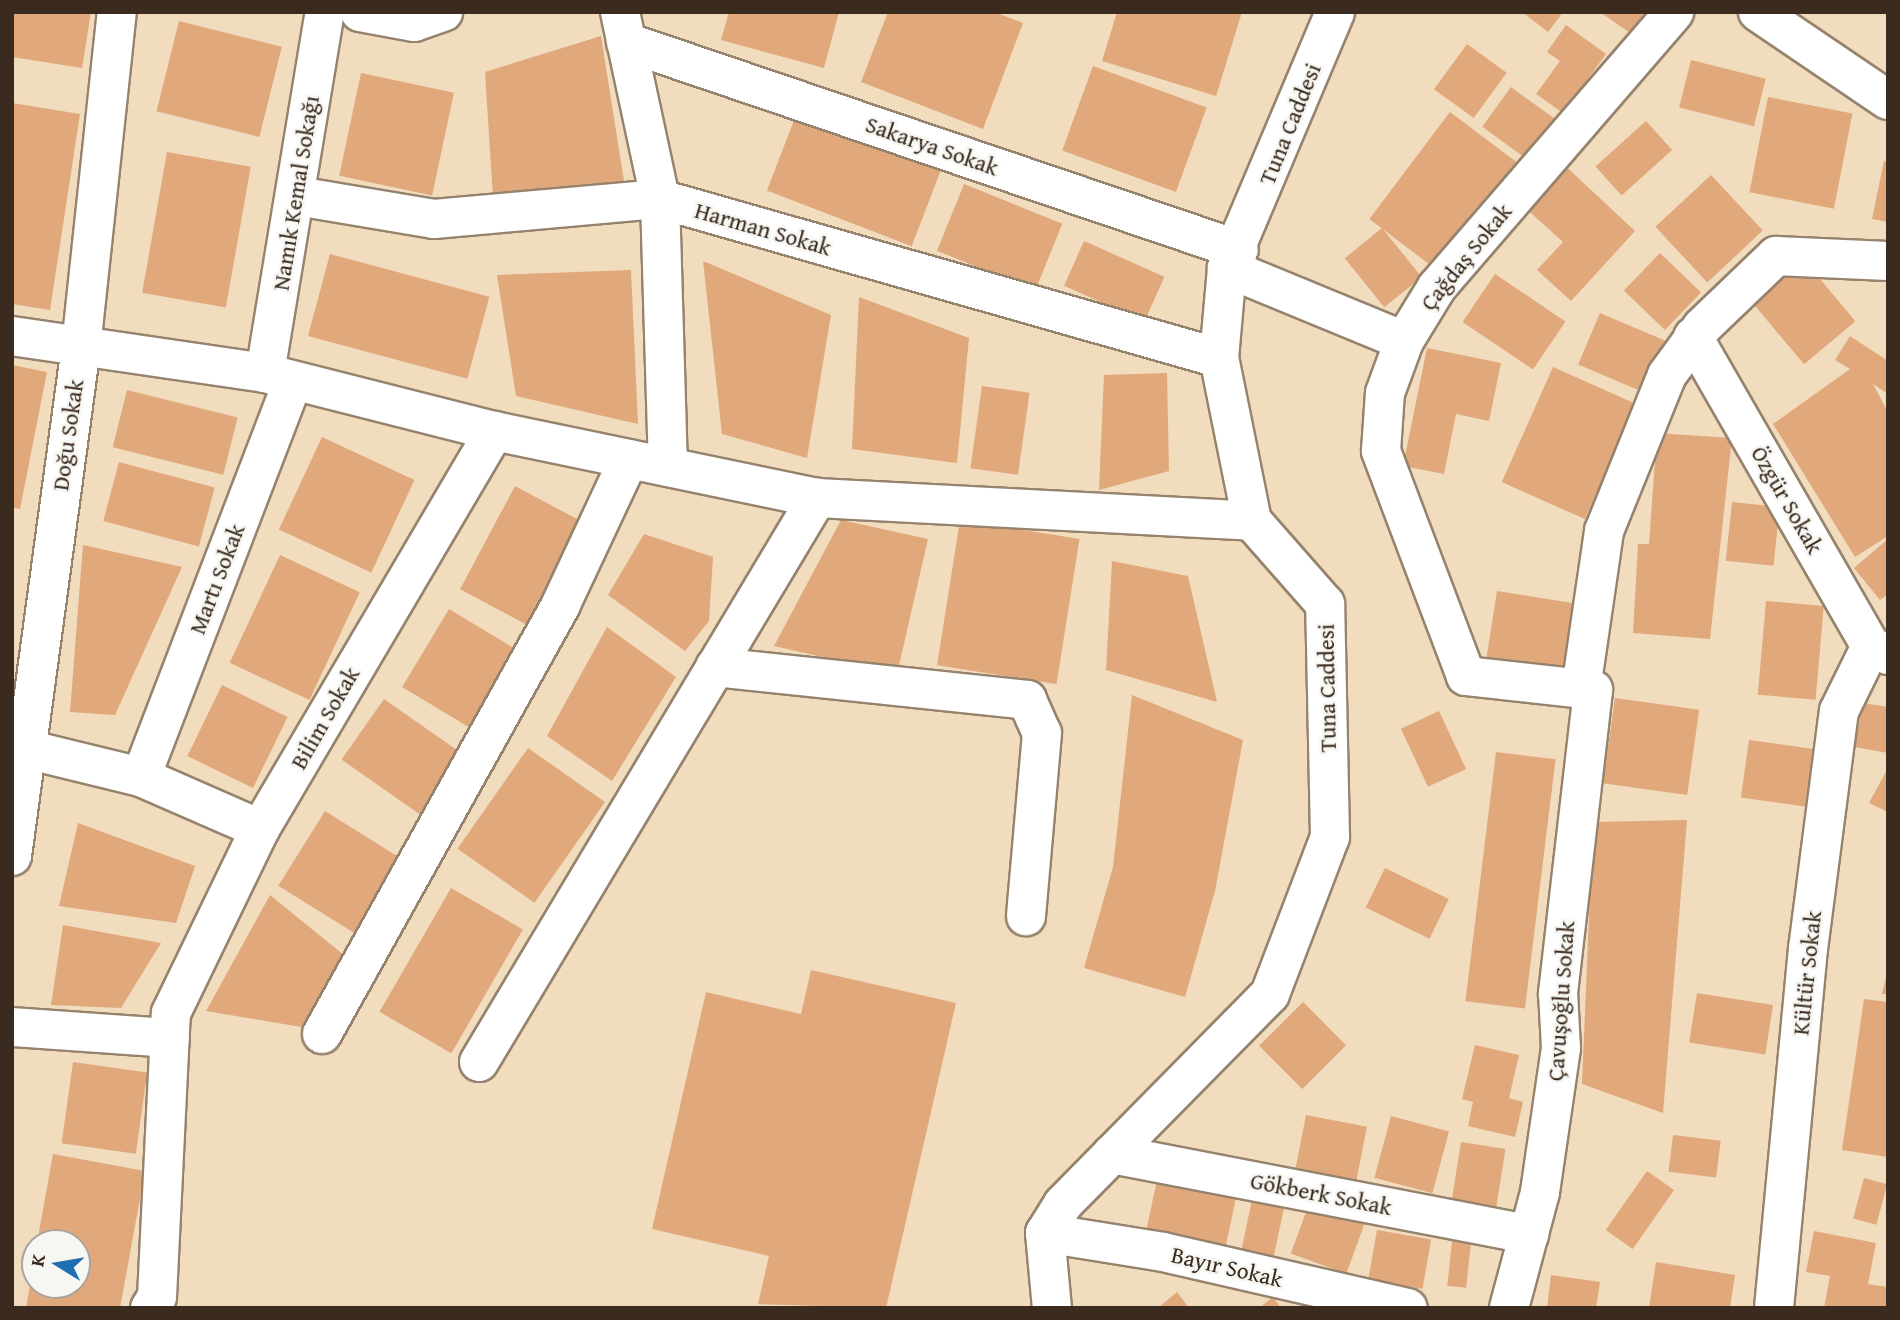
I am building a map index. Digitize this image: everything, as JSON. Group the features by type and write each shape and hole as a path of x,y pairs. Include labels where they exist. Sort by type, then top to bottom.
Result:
{"street":[{"name":"Doğu Sokak","path":"12,856 26,749 25,652 81,347 117,12"},
{"name":"Namık Kemal Sokağı","path":"279,377 297,196 325,12"},
{"path":"360,12 414,22 443,12"},
{"name":"Çağdaş Sokak","path":"1587,689 1466,676 1381,451 1385,393 1404,341 1437,287 1674,12"},
{"path":"1758,12 1888,100"},
{"name":"Tuna Caddesi","path":"1045,1233 1112,1154 1270,994 1330,837 1325,604 1252,521 1219,358 1233,259 1328,14"},
{"name":"Sakarya Sokak","path":"623,27 1233,259 1404,341"},
{"name":"Sakarya Sokak","path":"623,27 660,199 668,467"},
{"name":"Harman Sokak","path":"297,196 434,219 660,199 1219,358"},
{"path":"1587,689 1604,531 1644,420 1693,337 1776,256 1888,261"},
{"path":"12,336 279,377 494,431 817,498 1252,521"},
{"name":"Özgür Sokak","path":"1693,337 1880,650"},
{"name":"Martı Sokak","path":"141,777 279,377"},
{"name":"Bilim Sokak","path":"170,1026 260,829 494,431"},
{"path":"321,1034 561,604 629,458"},
{"path":"480,1062 817,498"},
{"name":"Kültür Sokak","path":"1774,1308 1808,949 1839,711 1880,650"},
{"path":"715,667 1027,701 1042,733 1027,916"},
{"name":"Çavuşoğlu Sokak","path":"1509,1308 1529,1234 1561,1048 1558,993 1587,689"},
{"path":"26,749 141,777 260,829"},
{"path":"12,1027 170,1026 156,1297 150,1308"},
{"name":"Gökberk Sokak","path":"1112,1154 1529,1234"},
{"path":"1045,1233 1052,1308"},
{"name":"Bayır Sokak","path":"1045,1233 1163,1252 1408,1308"}],"building":[{"path":"14,12 91,12 82,68 12,57"},
{"path":"729,12 839,12 824,68 721,40"},
{"path":"888,12 994,12 1023,23 983,129 861,82"},
{"path":"1117,12 1242,12 1216,96 1102,61"},
{"path":"1522,12 1563,12 1548,32"},
{"path":"1600,12 1645,12 1630,33"},
{"path":"179,21 282,47 259,137 157,111"},
{"path":"1566,25 1606,54 1563,113 1536,94 1560,61 1547,52"},
{"path":"601,36 624,181 493,198 485,72"},
{"path":"1467,44 1507,73 1474,118 1434,89"},
{"path":"1691,60 1766,79 1754,126 1679,108"},
{"path":"1093,66 1207,107 1176,192 1062,151"},
{"path":"361,73 454,93 432,195 339,176"},
{"path":"1511,87 1558,121 1529,161 1482,127"},
{"path":"1768,97 1852,113 1834,209 1749,192"},
{"path":"12,103 80,114 50,310 12,304"},
{"path":"1450,112 1517,163 1436,270 1369,219"},
{"path":"796,115 941,171 912,246 767,191"},
{"path":"1646,121 1672,150 1622,195 1595,167"},
{"path":"167,152 251,167 226,308 142,293"},
{"path":"1559,160 1635,231 1571,301 1537,270 1563,242 1520,203"},
{"path":"1884,161 1888,162 1888,222 1872,219"},
{"path":"1711,175 1763,231 1707,282 1655,227"},
{"path":"964,184 1062,224 1035,290 937,251"},
{"path":"1382,228 1422,277 1384,307 1345,258"},
{"path":"1084,241 1164,277 1144,322 1064,286"},
{"path":"1660,253 1701,293 1665,330 1624,290"},
{"path":"330,254 489,297 467,379 308,336"},
{"path":"1804,260 1855,321 1804,364 1753,303"},
{"path":"703,261 831,315 807,458 722,434"},
{"path":"631,270 638,424 516,396 497,275"},
{"path":"1495,274 1565,322 1533,370 1463,322"},
{"path":"859,297 969,338 957,463 852,449"},
{"path":"1600,313 1665,341 1643,392 1578,365"},
{"path":"1850,336 1888,361 1888,394 1873,384 1888,412 1888,536 1855,557 1773,424 1850,369 1835,360"},
{"path":"1427,348 1501,363 1489,421 1456,414 1444,474 1403,466"},
{"path":"12,365 47,372 20,509 12,507"},
{"path":"1553,367 1636,404 1585,519 1502,482"},
{"path":"1167,373 1169,471 1099,490 1104,375"},
{"path":"982,386 1030,393 1018,475 970,468"},
{"path":"127,390 238,418 223,475 113,447"},
{"path":"1657,433 1732,438 1710,639 1633,633 1638,544 1649,544"},
{"path":"322,437 414,480 371,573 279,529"},
{"path":"119,462 215,488 199,547 103,521"},
{"path":"515,486 592,527 537,630 460,589"},
{"path":"1732,502 1780,507 1774,566 1726,561"},
{"path":"841,520 928,539 897,674 774,646"},
{"path":"960,520 1080,539 1057,684 937,665"},
{"path":"644,534 713,557 709,621 685,651 608,595"},
{"path":"1888,539 1888,594 1880,600 1854,568"},
{"path":"83,545 182,567 115,715 70,712"},
{"path":"280,555 360,592 309,700 230,663"},
{"path":"1112,561 1188,576 1217,702 1106,670"},
{"path":"1497,591 1580,604 1569,672 1486,659"},
{"path":"1766,601 1824,606 1816,700 1758,695"},
{"path":"449,609 520,652 473,730 402,687"},
{"path":"607,627 676,677 612,781 547,736"},
{"path":"222,685 288,717 253,788 187,756"},
{"path":"1132,695 1243,740 1215,891 1185,997 1084,968 1113,867"},
{"path":"1615,698 1699,710 1687,795 1603,783"},
{"path":"384,699 462,753 419,814 342,760"},
{"path":"1863,703 1888,707 1888,753 1854,747"},
{"path":"1439,711 1466,769 1428,787 1401,729"},
{"path":"1749,740 1826,751 1818,808 1741,797"},
{"path":"528,748 605,802 534,903 457,849"},
{"path":"1496,752 1556,759 1525,1008 1465,1001"},
{"path":"1888,768 1888,812 1869,803"},
{"path":"325,811 400,858 354,933 278,886"},
{"path":"1687,820 1663,1113 1582,1084 1593,822"},
{"path":"78,823 195,866 176,923 59,906"},
{"path":"1385,868 1449,899 1430,939 1366,908"},
{"path":"451,888 523,930 451,1053 380,1012"},
{"path":"270,895 345,956 313,1029 206,1011"},
{"path":"63,925 161,943 121,1008 51,1005"},
{"path":"1888,969 1888,994 1882,994"},
{"path":"811,970 956,1003 886,1308 758,1304 769,1256 652,1229 706,992 801,1014"},
{"path":"1697,993 1773,1005 1765,1054 1689,1042"},
{"path":"1864,999 1888,1002 1888,1157 1842,1150"},
{"path":"1303,1002 1346,1045 1302,1089 1259,1046"},
{"path":"1475,1045 1519,1055 1509,1098 1523,1102 1515,1137 1468,1126 1473,1102 1462,1099"},
{"path":"73,1062 147,1072 136,1154 62,1143"},
{"path":"1306,1115 1367,1127 1356,1181 1296,1169"},
{"path":"1391,1116 1449,1132 1432,1193 1374,1178"},
{"path":"1673,1135 1721,1141 1716,1178 1668,1172"},
{"path":"1461,1142 1505,1149 1496,1206 1452,1199"},
{"path":"53,1154 145,1171 120,1308 26,1308 28,1299 91,1299 91,1229 40,1229"},
{"path":"1647,1171 1674,1190 1633,1249 1606,1230"},
{"path":"1864,1178 1887,1184 1876,1225 1853,1219"},
{"path":"1157,1180 1236,1197 1224,1253 1145,1236"},
{"path":"1252,1200 1284,1207 1272,1266 1240,1259"},
{"path":"1310,1201 1365,1221 1346,1274 1291,1254"},
{"path":"1377,1230 1431,1240 1422,1289 1368,1279"},
{"path":"1814,1231 1876,1243 1868,1284 1888,1287 1888,1308 1824,1308 1830,1276 1806,1272"},
{"path":"1452,1241 1471,1243 1466,1288 1447,1286"},
{"path":"1656,1262 1735,1275 1730,1308 1649,1308"},
{"path":"1551,1275 1600,1282 1596,1308 1547,1308"},
{"path":"1177,1292 1189,1308 1158,1308"},
{"path":"1273,1297 1281,1308 1259,1308"}]}
